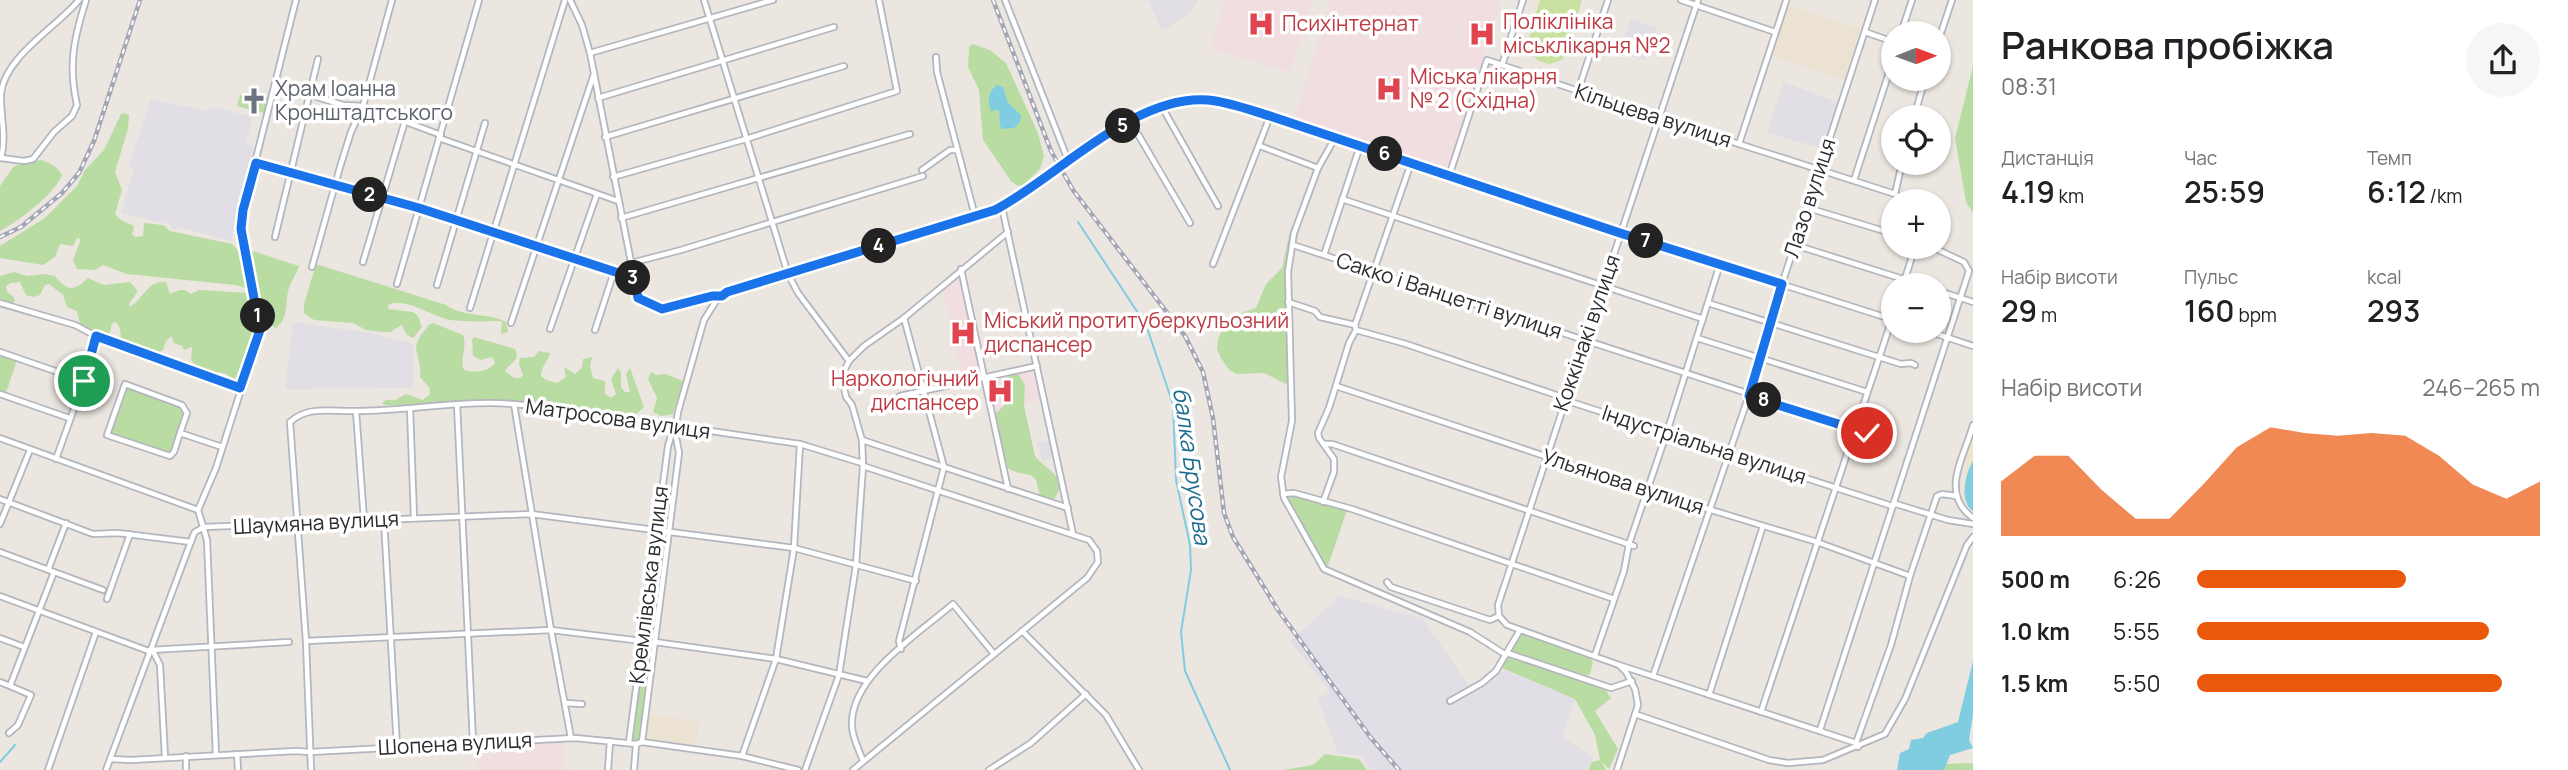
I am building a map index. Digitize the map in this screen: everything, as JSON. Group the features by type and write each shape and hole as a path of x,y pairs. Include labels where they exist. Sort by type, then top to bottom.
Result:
{"street":[{"path":"79,0 69,13 39,36 21,56 4,83 1,94 5,136 1,158 24,161 33,159 75,111 77,105 71,68 76,28 86,0"},
{"path":"0,438 198,510 222,447 260,330 241,229 243,210 296,0"},
{"path":"313,267 322,227 351,132 363,106 392,0"},
{"path":"397,284 479,0"},
{"path":"567,0 582,25 590,53 638,298 662,309 712,296 722,296"},
{"path":"471,308 567,0"},
{"path":"704,0 788,274 798,293 849,361"},
{"path":"590,53 774,0"},
{"path":"613,177 746,139 897,91 879,0"},
{"path":"1005,0 1068,160"},
{"path":"1449,176 1487,60 1503,65 1523,0"},
{"path":"1578,91 1608,0"},
{"path":"1681,0 1697,3 1775,32"},
{"name":"Лазо вулиця","path":"1653,676 1749,396 1782,284 1875,0"},
{"path":"1905,21 1912,0"},
{"path":"1945,21 1952,0"},
{"path":"1739,144 1786,1"},
{"name":"Коккінакі вулиця","path":"1499,616 1497,605 1697,3"},
{"path":"598,98 834,27"},
{"path":"1865,32 1881,38"},
{"path":"936,57 937,72 975,216"},
{"path":"275,237 318,59"},
{"name":"Кільцева вулиця","path":"1503,65 1881,189"},
{"path":"605,138 844,66"},
{"path":"511,323 594,73"},
{"path":"275,84 343,105 363,106 405,121 476,153 618,201"},
{"path":"1854,180 1883,91"},
{"path":"788,274 1002,206 1128,122 1162,107 1205,100 1231,104 1270,116 1620,233 1881,313"},
{"path":"1162,107 1218,206"},
{"path":"1213,264 1270,116"},
{"path":"363,262 405,121"},
{"path":"1128,122 1190,223"},
{"path":"437,285 485,124"},
{"path":"621,218 910,134"},
{"path":"1335,138 1318,168 1294,233 1288,272 1292,421 1282,477 1283,494 1318,563 1324,569 1470,632 1506,654 1611,688 1632,681"},
{"path":"1260,146 1318,168"},
{"path":"1324,255 1360,146"},
{"path":"922,170 950,150 957,150"},
{"path":"256,163 419,208 634,278"},
{"path":"1323,502 1335,472 1334,459 1318,433 1411,163"},
{"path":"631,263 923,176"},
{"path":"550,329 597,194"},
{"path":"1342,199 1703,319"},
{"path":"1002,206 1073,534"},
{"path":"1808,208 1881,230"},
{"path":"805,770 839,675 856,565 863,465 862,440 842,378 849,361 864,346 904,318 1008,232"},
{"name":"Сакко і Ванцетті вулиця","path":"1293,244 1749,396 1885,438"},
{"path":"1795,246 1881,274"},
{"path":"1951,255 1964,261 1969,271 1951,322"},
{"path":"1595,655 1720,264"},
{"path":"961,269 1008,489"},
{"path":"595,330 614,272"},
{"name":"Кремлівська вулиця","path":"629,742 669,440 675,431 704,320 716,301 727,292 788,274"},
{"path":"1951,295 1973,302"},
{"name":"Індустріальна вулиця","path":"1289,302 1315,311 1320,317 1574,403 1892,506 1896,503 1931,515 1973,524"},
{"path":"0,303 75,325 96,336 240,388"},
{"path":"1708,303 1880,355 1900,364 1910,363 1915,366"},
{"path":"901,649 899,641 944,467 904,318"},
{"path":"55,459 84,381 96,336"},
{"path":"1697,338 1867,392"},
{"path":"1951,339 1973,346"},
{"path":"1761,712 1884,343"},
{"path":"1820,730 1944,343"},
{"path":"0,352 84,381"},
{"path":"900,396 1037,366"},
{"path":"125,384 182,405 187,413 180,433 170,456 107,435 125,384"},
{"name":"Ульянова вулиця","path":"1336,386 1711,511 1817,542 1910,576"},
{"path":"0,394 69,418"},
{"path":"457,404 472,742"},
{"name":"Матросова вулиця","path":"295,524 289,422 300,413 315,410 356,411 457,404 514,404 654,424 675,431 697,429 800,444 1089,540 1097,551 1098,562 1087,578 1022,631"},
{"path":"514,404 571,738"},
{"path":"410,408 414,518"},
{"path":"356,411 363,520"},
{"path":"1973,425 1955,489 1963,511 1973,518"},
{"name":"Кремлівська вулиця","path":"642,743 679,453 675,431"},
{"path":"180,433 222,447"},
{"path":"862,440 1068,508"},
{"path":"743,756 776,659 794,548 800,444"},
{"path":"1325,444 1332,444 1632,545"},
{"path":"0,523 30,450"},
{"path":"1283,494 1294,493 1352,509 1614,598"},
{"path":"1857,745 1937,496 1956,496"},
{"path":"0,499 93,534 130,534 191,542"},
{"name":"Шаумяна вулиця","path":"198,510 204,527 531,514 669,532"},
{"path":"384,520 397,747"},
{"path":"10,687 39,610 66,523"},
{"path":"295,524 306,641 311,770"},
{"path":"1709,695 1763,526"},
{"path":"106,770 195,532 204,527 216,755"},
{"path":"669,532 794,548 916,581"},
{"path":"107,599 130,534"},
{"path":"1635,714 1778,762 1814,762 1885,734 1900,709 1967,545 1973,537"},
{"path":"0,552 103,590"},
{"path":"1387,582 1391,587 1490,620 1499,616 1507,625 1520,630 1820,730 1857,745"},
{"path":"0,596 154,653 160,666 165,757"},
{"path":"863,761 855,741 852,714 867,681 953,604 994,654"},
{"path":"306,641 551,630 642,641"},
{"path":"1450,701 1496,671 1520,630"},
{"path":"853,770 1022,631 1106,715 1139,770"},
{"path":"48,770 96,632"},
{"path":"0,638 24,647"},
{"path":"149,650 289,642"},
{"path":"655,642 776,659 867,681"},
{"path":"1616,770 1635,714 1637,697 1632,681 1619,665"},
{"path":"0,682 31,695 18,726 9,733"},
{"path":"989,770 1031,743 1086,694"},
{"path":"565,703 582,704"},
{"name":"Шопена вулиця","path":"110,759 310,752 571,738 642,743 743,756 798,770"},
{"path":"608,770 610,741"},
{"path":"634,770 636,744"},
{"path":"237,754 238,770"},
{"path":"186,756 186,770"},
{"path":"131,760 132,770"}],"shaded area":[{"path":"1148,0 1198,0 1189,14 1162,31"},
{"name":"Психінтернат","path":"1225,0 1312,0 1290,72 1210,49"},
{"name":"Міська лікарня № 2 (Східна)","path":"1330,0 1502,0 1448,170 1297,122 1296,116"},
{"path":"1788,5 1860,29 1844,79 1771,55"},
{"path":"1631,19 1657,28 1645,61 1619,52"},
{"path":"1784,82 1839,103 1824,149 1767,133"},
{"path":"151,99 208,111 210,106 252,117 246,144 254,147 231,241 179,227 178,230 171,228 172,225 121,213 134,170 128,167"},
{"name":"Міський протитуберкульозний диспансер","path":"961,275 983,376 963,380 943,290"},
{"path":"293,322 370,333 414,344 413,388 285,389"},
{"path":"1034,367 1041,400 994,410 987,378"},
{"path":"1049,440 1053,458 1042,461 1037,443"},
{"path":"1340,596 1423,619 1472,690 1505,670 1575,699 1563,737 1593,758 1586,770 1371,770 1360,755 1338,754 1318,699 1330,692 1290,641"},
{"path":"648,714 699,722 696,746 645,740"},
{"path":"564,743 565,770 478,770 477,747"}],"green space":[{"path":"1540,0 1582,0 1566,53 1562,60 1550,64 1534,58 1527,43"},
{"path":"972,44 990,50 1006,63 1038,133 1044,156 1040,169 1023,185 1018,186 1011,181 983,140 979,90 968,67 969,48"},
{"path":"1973,66 1973,213 1966,202 1955,138"},
{"path":"240,95 251,96 247,102 248,106 257,107 260,102 259,95 265,97 262,112 266,97 270,98 265,119 265,113 237,106"},
{"path":"121,114 129,115 128,129 115,172 122,190 115,214 134,226 132,234 135,237 143,236 144,223 163,225 170,231 232,244 244,264 246,288 127,274 103,265 95,270 77,269 73,260 81,239 77,238 73,246 60,244 55,257 43,265 0,258 0,246 45,218 77,186 85,170 104,150"},
{"path":"40,160 60,172 62,175 58,183 35,206 0,231 0,186 14,166"},
{"path":"1290,231 1292,238 1286,284 1290,386 1264,373 1237,374 1229,370 1217,349 1225,324 1236,315 1256,308 1266,284 1282,268"},
{"path":"249,250 299,266 289,289 285,315 276,328 265,323 263,319 274,318 275,311 272,309 264,312 258,307"},
{"path":"316,264 446,305 460,312 499,319 506,322 508,332 501,334 500,321 450,320 411,305 395,303 388,305 388,309 413,312 418,316 422,327 413,338 407,335 402,325 390,332 384,332 366,330 353,323 314,320 304,313 304,304"},
{"path":"14,272 28,276 55,276 70,288 78,286 88,278 104,285 130,282 138,291 129,304 130,307 150,287 160,282 166,282 170,294 183,290 191,294 199,290 248,293 255,330 239,380 198,366 191,360 192,347 184,350 182,346 174,343 171,336 163,350 155,355 121,339 120,328 116,322 112,323 109,337 80,324 77,311 67,307 63,295 49,284 45,285 40,295 33,297 26,295 20,282 11,283 6,286 7,292 15,301 12,304 0,299 0,276"},
{"path":"433,323 463,335 464,370 481,371 495,363 492,357 481,360 473,356 474,337 515,349 516,359 505,371 514,378 523,375 520,358 534,357 539,351 550,353 541,376 557,383 566,377 564,367 575,374 582,368 583,359 592,357 590,366 593,378 605,381 605,394 611,398 616,394 611,379 618,368 621,373 621,387 625,392 630,392 626,374 630,368 644,407 632,418 489,399 384,405 382,403 386,400 395,400 406,394 423,400 430,394 429,387 420,377 416,349 420,337 428,325"},
{"path":"0,354 17,360 6,393 0,391"},
{"path":"651,372 683,381 673,414 661,416 653,412 657,398 648,379"},
{"path":"1013,374 1019,375 1025,385 1024,406 1035,456 1058,479 1058,491 1054,499 1040,496 1036,480 1031,475 1013,471 1005,464 995,418 996,413 1006,404 1004,380"},
{"path":"127,388 185,409 169,454 111,433"},
{"path":"1291,495 1347,510 1328,566 1321,562 1288,500"},
{"path":"660,534 666,537 653,639 649,641 645,639"},
{"path":"1523,634 1589,656 1593,663 1590,674 1583,677 1515,654 1512,648"},
{"path":"646,644 651,648 640,738 637,741 632,738"},
{"path":"1510,657 1604,688 1611,698 1595,711 1618,749 1609,769 1602,762 1606,770 1588,770 1592,762 1600,760 1595,735 1575,699 1502,668"},
{"path":"1325,754 1359,759 1367,770 1283,770 1313,765"},
{"path":"1973,763 1973,770 1944,770 1946,764"}],"sand":[{"path":"1973,437 1973,461 1962,501 1965,460"}],"water":[{"path":"997,85 1003,87 1008,103 1021,115 1020,122 1014,128 1003,129 1000,126 999,110 991,111 989,97"},
{"path":"1973,461 1973,511 1966,502 1965,495 1966,480"},
{"path":"1973,661 1973,714 1969,740 1973,748 1950,755 1944,770 1897,770 1900,753 1909,749 1911,740 1923,738 1927,733 1958,722"}],"waterway":[{"name":"балка Брусова","path":"1078,222 1146,325 1173,404 1176,480 1190,545 1191,570 1181,632 1185,671 1230,770"},
{"path":"0,762 15,745"}],"railway":[{"path":"0,237 21,227 62,193 79,173 94,141 140,0"},
{"path":"993,0 1051,151 1073,190 1185,336 1203,372 1213,418 1224,513 1233,537 1278,610 1371,738 1399,770"}],"place":[{"name":"Психінтернат","path":"1261,24"},
{"name":"Поліклініка міськлікарня №2","path":"1482,34"},
{"name":"Міська лікарня № 2 (Східна)","path":"1389,89"},
{"name":"Храм Іоанна Кронштадтського","path":"254,101"},
{"name":"Міський протитуберкульозний диспансер","path":"963,333"},
{"name":"Наркологічний диспансер","path":"1000,391"}],"route":[{"path":"84,381 96,336 240,388 260,330 241,229 243,210 256,163 419,208 634,278 638,298 662,309 712,296 722,296 727,292 995,210 1060,165 1143,114 1175,104 1205,100 1231,104 1270,116 1516,199 1782,284 1749,396 1867,433"}]}
